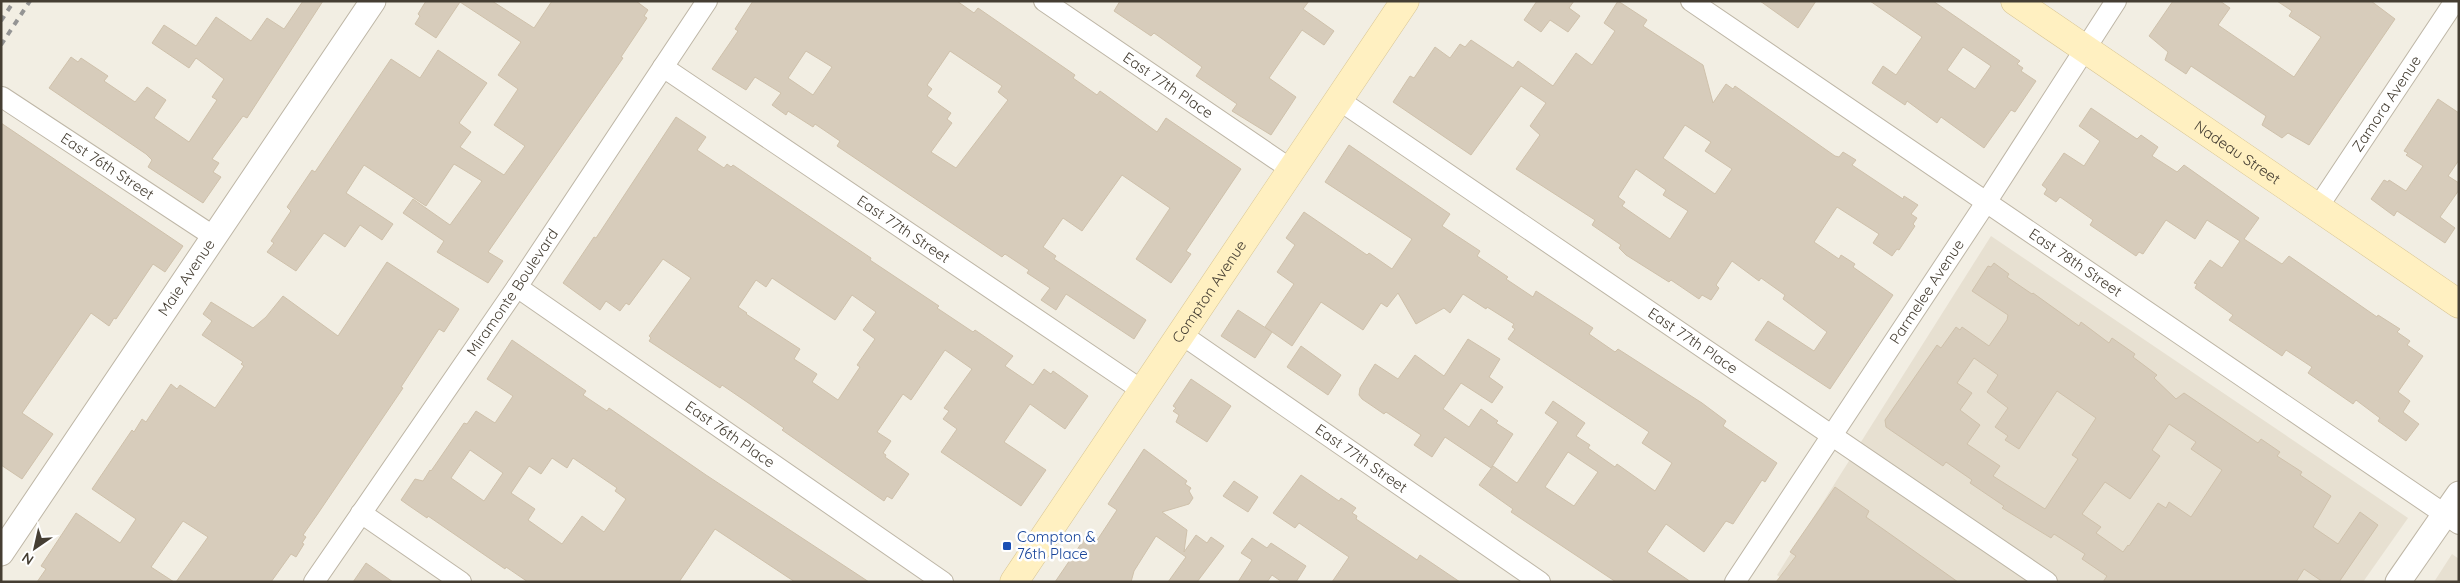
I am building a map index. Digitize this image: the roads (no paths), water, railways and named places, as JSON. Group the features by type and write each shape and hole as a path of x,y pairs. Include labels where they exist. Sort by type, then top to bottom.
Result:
{"main road":[{"name":"Compton Avenue","path":"1014,582 1405,1"},
{"name":"Nadeau Street","path":"2015,1 2459,304"}],"street":[{"name":"Maie Avenue","path":"1,553 373,1"},
{"name":"Miramonte Boulevard","path":"314,582 517,287 707,1"},
{"name":"East 77th Place","path":"1044,1 1292,170"},
{"name":"East 78th Street","path":"1691,1 1987,201 2454,511"},
{"name":"Parmelee Avenue","path":"1735,582 1987,201 2116,1"},
{"name":"Zamora Avenue","path":"2318,207 2455,1"},
{"name":"East 77th Street","path":"663,67 1143,391"},
{"name":"East 76th Street","path":"2,97 213,236"},
{"name":"East 77th Place","path":"1339,100 2047,582"},
{"name":"East 76th Place","path":"517,287 942,582"},
{"name":"East 77th Street","path":"1181,334 1540,582"},
{"path":"2398,582 2454,511"},
{"path":"361,513 461,582"}],"railway":[{"path":"1,21 14,1"},
{"path":"1,45 30,1"}],"place":[{"name":"Compton & 76th Place","path":"1007,546"}]}
